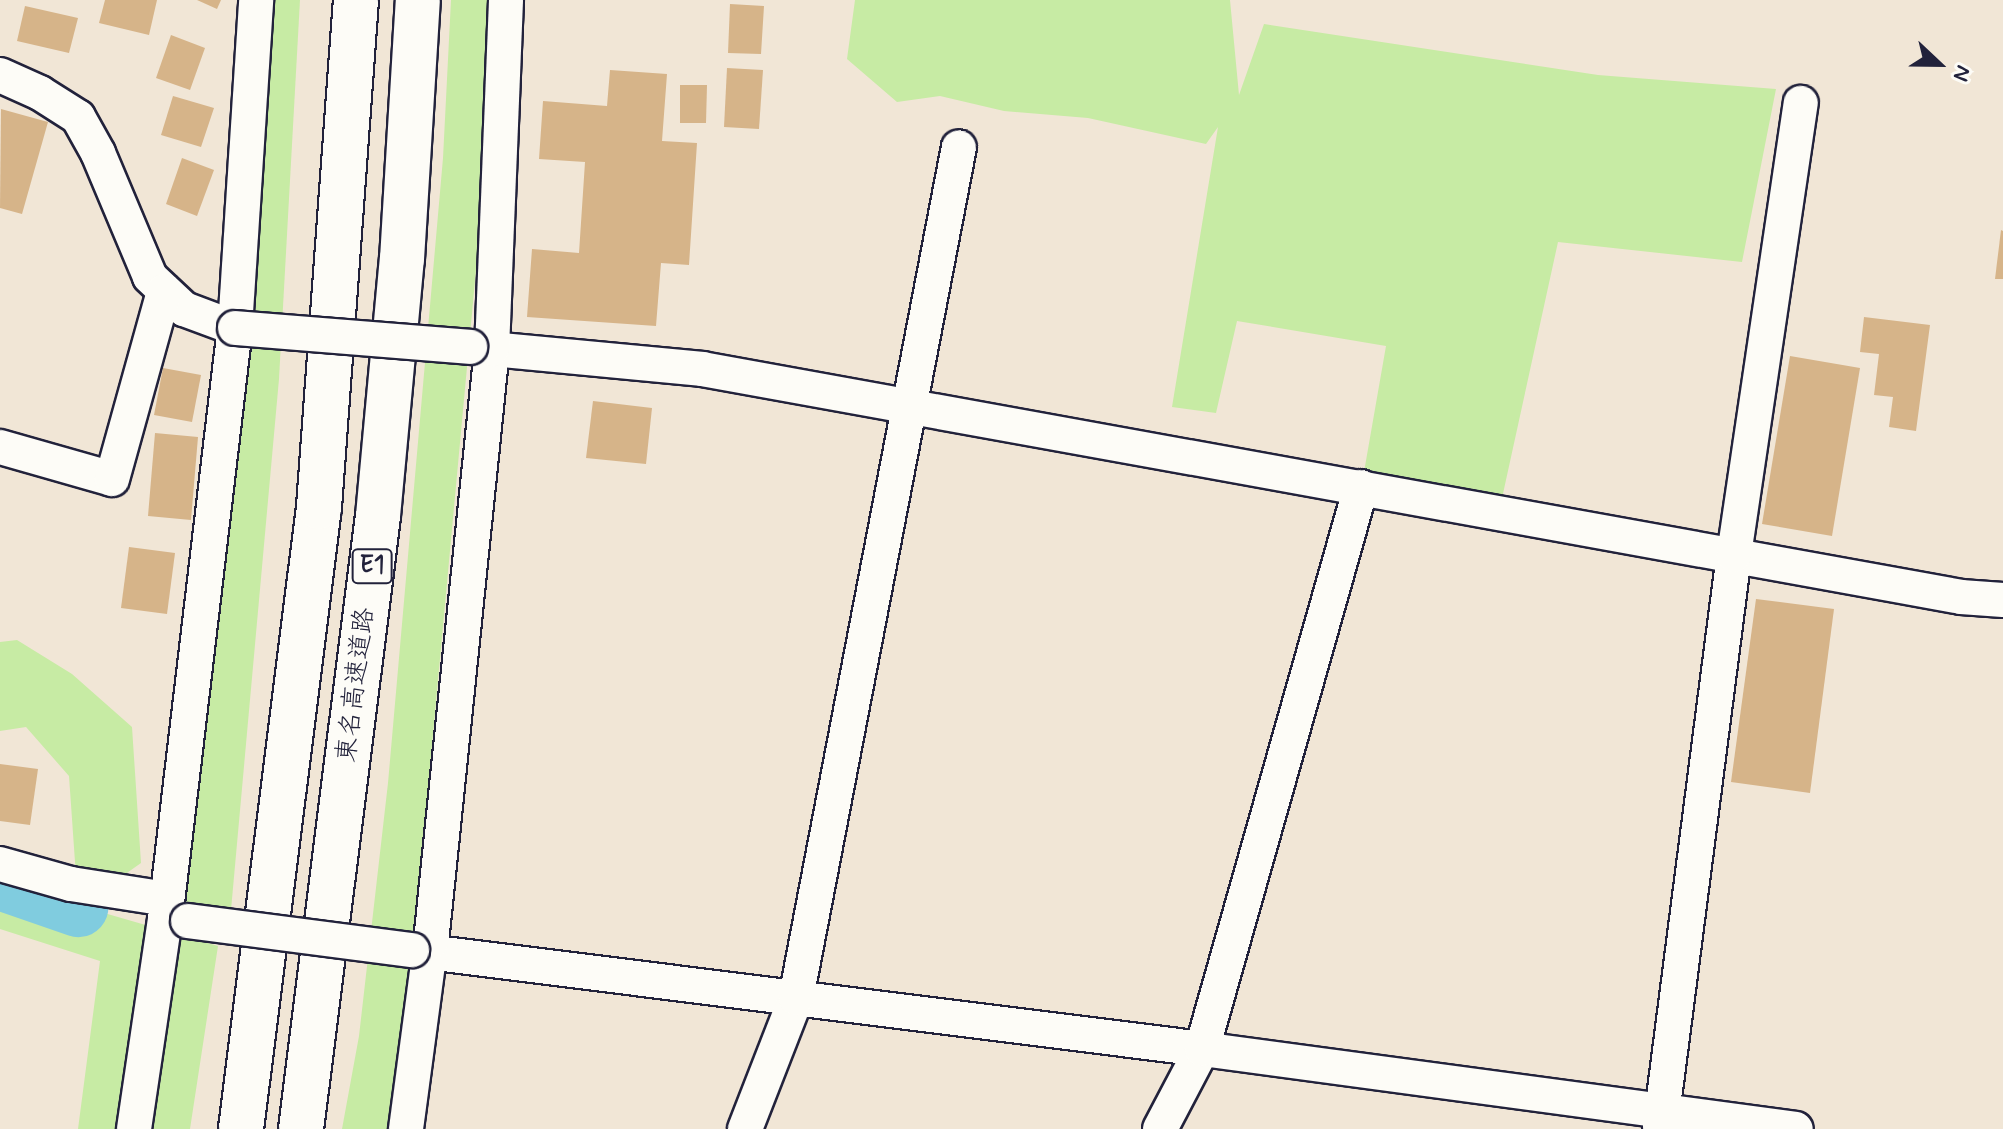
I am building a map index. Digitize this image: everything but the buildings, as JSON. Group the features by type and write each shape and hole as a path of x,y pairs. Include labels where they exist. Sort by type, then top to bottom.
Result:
{"highway":[{"name":"E1","path":"241,1129 319,507 356,0"},
{"name":"東名高速道路","path":"301,1129 378,516 402,259 418,0"}],"street":[{"path":"134,1129 173,913 235,328 256,0"},
{"path":"406,1129 481,348 506,0"},
{"path":"0,75 40,93 78,117 98,153 150,277 184,309 235,328 702,369 910,404 1961,597 2003,600"},
{"path":"1662,1120 1734,555 1801,103"},
{"path":"745,1129 796,998 959,147"},
{"path":"0,447 112,479 164,291"},
{"path":"1160,1129 1202,1049 1361,487"},
{"path":"0,864 173,913 421,951 1202,1049 1662,1120 1796,1129"}],"green space":[{"path":"247,0 300,0 279,379 231,910 181,905"},
{"path":"451,0 501,0 417,907 391,1129 342,1129 359,1036 388,783 443,158"},
{"path":"855,0 1230,0 1239,95 1264,24 1598,75 1776,89 1742,262 1558,242 1499,512 1364,472 1386,346 1237,321 1216,413 1172,407 1218,127 1206,144 1088,118 1004,111 940,96 897,102 847,59"},
{"path":"17,640 72,674 132,727 141,863 80,906 218,946 190,1129 78,1129 100,961 0,929 0,883 78,905 69,776 26,727 0,731 0,642"}],"waterway":[{"path":"0,880 78,907"}]}
